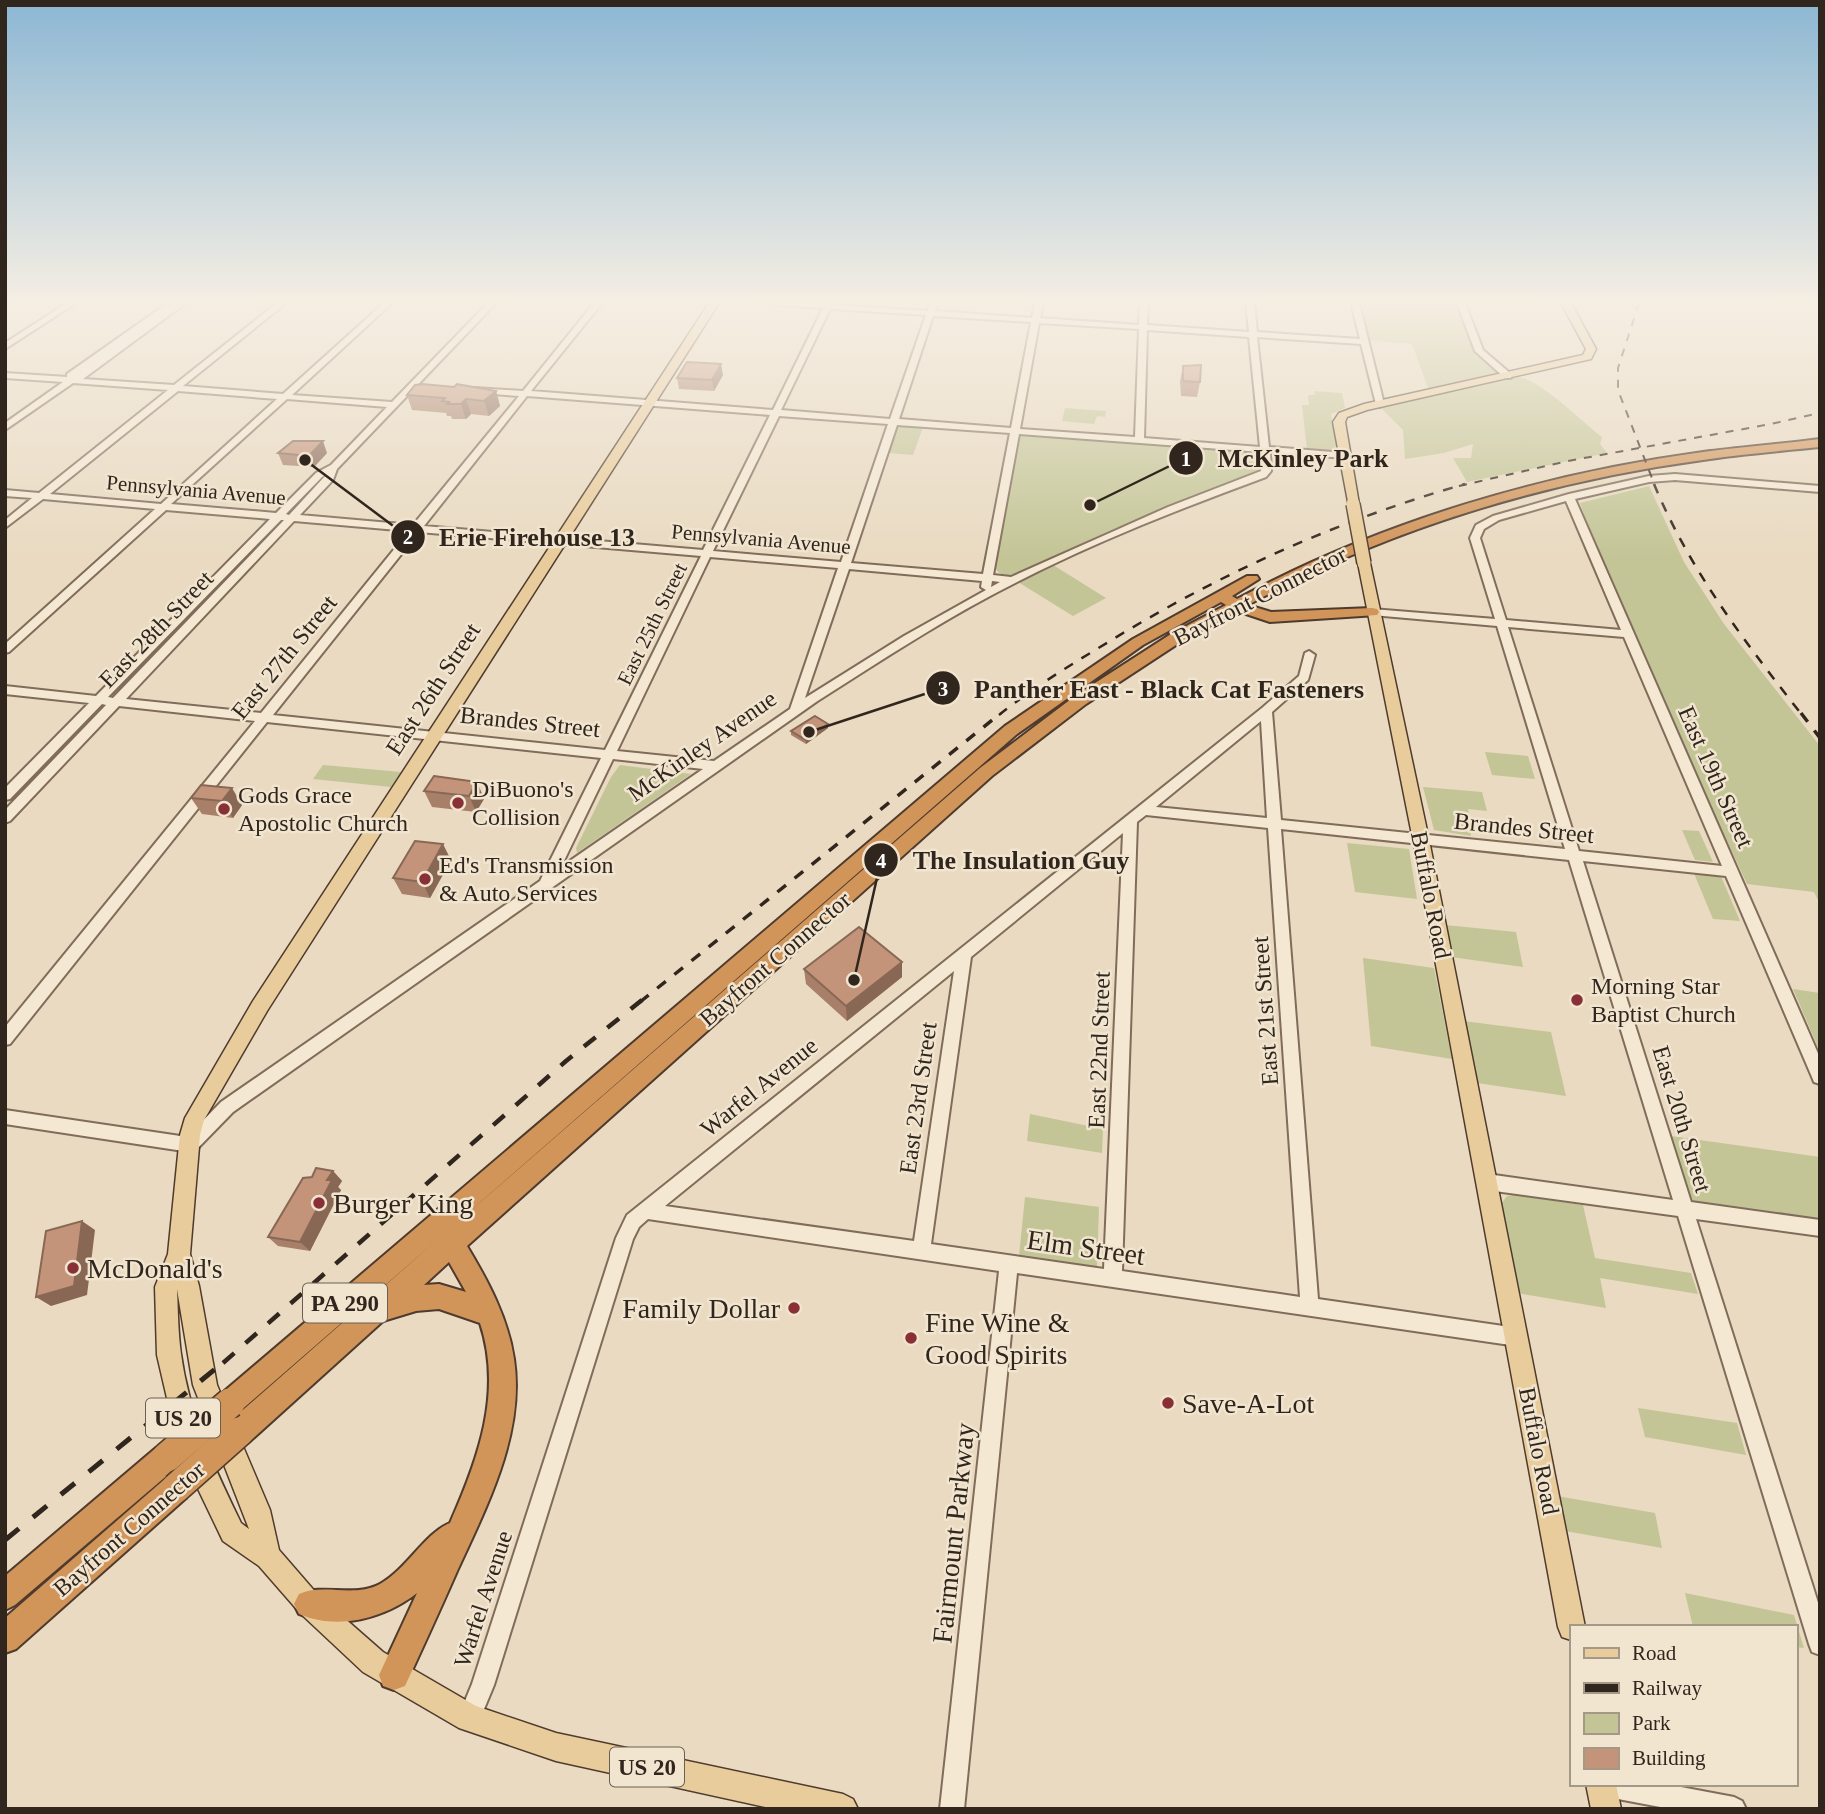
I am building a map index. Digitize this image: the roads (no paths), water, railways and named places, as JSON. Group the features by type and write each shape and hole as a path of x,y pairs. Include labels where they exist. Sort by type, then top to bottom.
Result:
{"highway":[{"name":"Bayfront Connector","path":"5,1638 370,1316 446,1232 1011,730 1102,665 1345,538 1479,493 1630,459 1820,435"},
{"name":"Bayfront Connector","path":"5,1595 251,1385 446,1232 1004,758 1227,599 1258,591 1367,542 1499,498 1625,469 1717,454 1820,443"},
{"path":"1258,591 1287,617"},
{"path":"1227,599 1260,615 1287,617 1372,612"},
{"path":"394,1675 465,1522 492,1453 501,1400 500,1353 490,1315 446,1232"},
{"path":"370,1316 427,1295 461,1302 490,1315"},
{"path":"309,1604 352,1608 387,1597 411,1579 465,1522"}],"main road":[{"name":"East 26th Street","path":"190,1145 195,1118 231,1053 659,388"},
{"name":"Buffalo Road","path":"1455,388 1347,412 1339,422 1372,612 1421,840 1572,1625"},
{"name":"US 20","path":"190,1145 178,1254 166,1287 169,1355 185,1424 202,1471 232,1532 268,1558 309,1604 366,1656 469,1718 556,1747 843,1809"},
{"name":"US 20","path":"178,1254 188,1278 194,1333 206,1387 227,1445 258,1511 268,1558"},
{"path":"1602,1786 1606,1809"}],"street":[{"path":"5,427 61,388"},
{"path":"171,388 394,405"},
{"path":"5,525 176,388"},
{"path":"5,650 294,388"},
{"name":"East 28th Street","path":"5,796 319,475 334,467 411,388"},
{"name":"East 27th Street","path":"5,1039 529,388"},
{"name":"East 25th Street","path":"545,887 788,388"},
{"path":"795,711 906,388"},
{"path":"984,595 1022,388"},
{"path":"1139,440 1141,388"},
{"path":"1259,388 1265,450"},
{"path":"1376,388 1380,404"},
{"path":"464,389 1345,456"},
{"name":"McKinley Avenue","path":"190,1145 221,1111 863,665 1012,580 1125,528 1263,475 1266,471 1265,450"},
{"name":"East 28th Street","path":"5,818 330,478 334,467"},
{"path":"1569,497 1641,480 1675,477 1820,489"},
{"name":"Pennsylvania Avenue","path":"5,493 1012,580"},
{"name":"East 20th Street","path":"1569,497 1496,517 1478,529 1476,542 1820,1644"},
{"name":"East 19th Street","path":"1569,497 1820,1077"},
{"path":"1372,612 1628,634"},
{"name":"Warfel Avenue","path":"469,1718 483,1685 625,1238 633,1222 1266,711 1304,677 1309,654"},
{"name":"Brandes Street","path":"5,690 717,766"},
{"name":"East 21st Street","path":"1266,711 1310,1308"},
{"name":"Brandes Street","path":"1143,810 1733,872"},
{"name":"East 22nd Street","path":"1113,1279 1130,822"},
{"name":"East 23rd Street","path":"921,1251 964,953"},
{"path":"5,1118 190,1145"},
{"path":"1488,1182 1820,1228"},
{"name":"Elm Street","path":"646,1211 1517,1338"},
{"name":"Fairmount Parkway","path":"952,1809 1009,1264"},
{"path":"1613,1786 1734,1809"}],"railway":[{"path":"1618,388 1640,448"},
{"path":"1640,448 1820,413"},
{"path":"1459,486 1640,448"},
{"path":"1640,448 1655,486"},
{"path":"999,715 1039,685 1110,641 1238,571 1282,550 1372,514 1465,484"},
{"path":"1654,484 1684,547 1720,605 1802,715"},
{"path":"640,1002 1001,713"},
{"path":"1801,713 1820,738"},
{"path":"223,1363 566,1061 642,1000"},
{"path":"5,1540 225,1361"}],"place":[{"name":"Erie Firehouse 13","path":"305,460"},
{"name":"McKinley Park","path":"1090,505"},
{"name":"Panther East - Black Cat Fasteners","path":"809,732"},
{"name":"DiBuono's Collision","path":"458,803"},
{"name":"Gods Grace Apostolic Church","path":"224,809"},
{"name":"Ed's Transmission & Auto Services","path":"425,879"},
{"name":"The Insulation Guy","path":"854,980"},
{"name":"Morning Star Baptist Church","path":"1577,1000"},
{"name":"Burger King","path":"319,1203"},
{"name":"McDonald's","path":"73,1268"},
{"name":"Family Dollar","path":"794,1308"},
{"name":"Fine Wine & Good Spirits","path":"911,1338"},
{"name":"Save-A-Lot","path":"1168,1403"}]}
